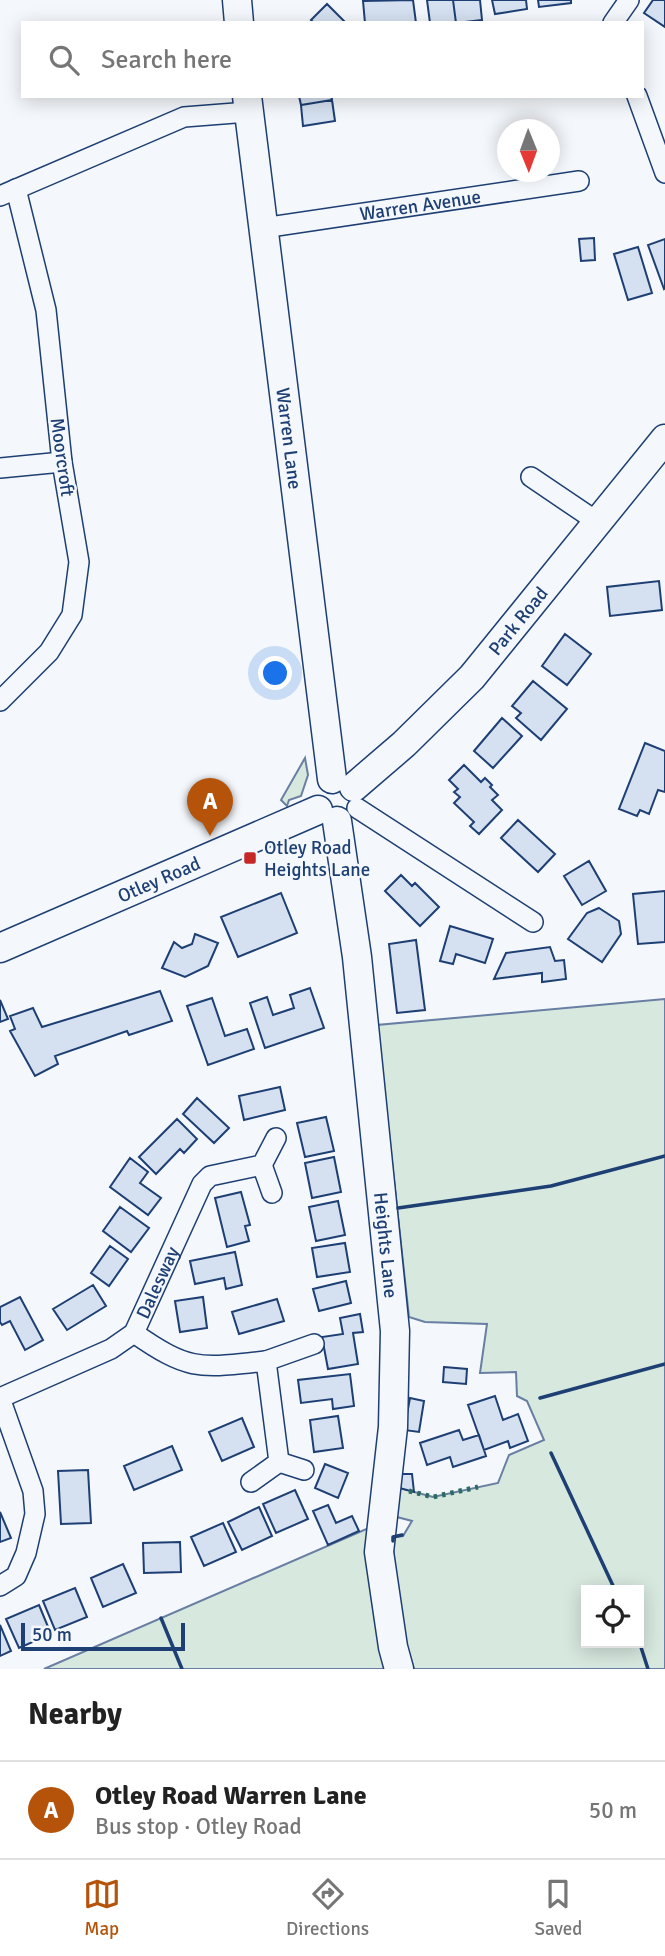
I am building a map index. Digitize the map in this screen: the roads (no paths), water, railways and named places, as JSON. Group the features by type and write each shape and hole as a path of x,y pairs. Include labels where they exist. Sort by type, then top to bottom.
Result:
{"street":[{"path":"237,0 239,21"},
{"path":"614,21 629,0"},
{"path":"638,98 665,173"},
{"path":"8,192 184,117 248,104"},
{"name":"Warren Lane","path":"248,104 339,801"},
{"name":"Warren Avenue","path":"263,228 579,181"},
{"name":"Moorcroft","path":"0,701 49,652 72,615 79,562 62,463 46,310 8,192"},
{"name":"Park Road","path":"339,801 404,744 472,677 665,439"},
{"path":"0,468 62,463"},
{"path":"531,477 599,523"},
{"path":"339,801 533,922"},
{"name":"Otley Road","path":"0,948 339,801"},
{"name":"Heights Lane","path":"339,801 395,1331 393,1427 379,1552 393,1647 399,1669"},
{"path":"272,1193 262,1165 276,1138"},
{"name":"Dalesway","path":"0,1398 111,1349 134,1333 202,1184 210,1176 262,1165"},
{"path":"134,1333 176,1360 202,1367 266,1361 314,1344"},
{"path":"266,1361 279,1461"},
{"path":"0,1398 33,1491 35,1514 26,1553 16,1576 0,1586"},
{"path":"279,1461 304,1470"},
{"path":"251,1482 279,1461"}],"place":[{"name":"Otley Road Warren Lane","path":"210,836"},
{"name":"Otley Road Heights Lane","path":"250,858"}]}
